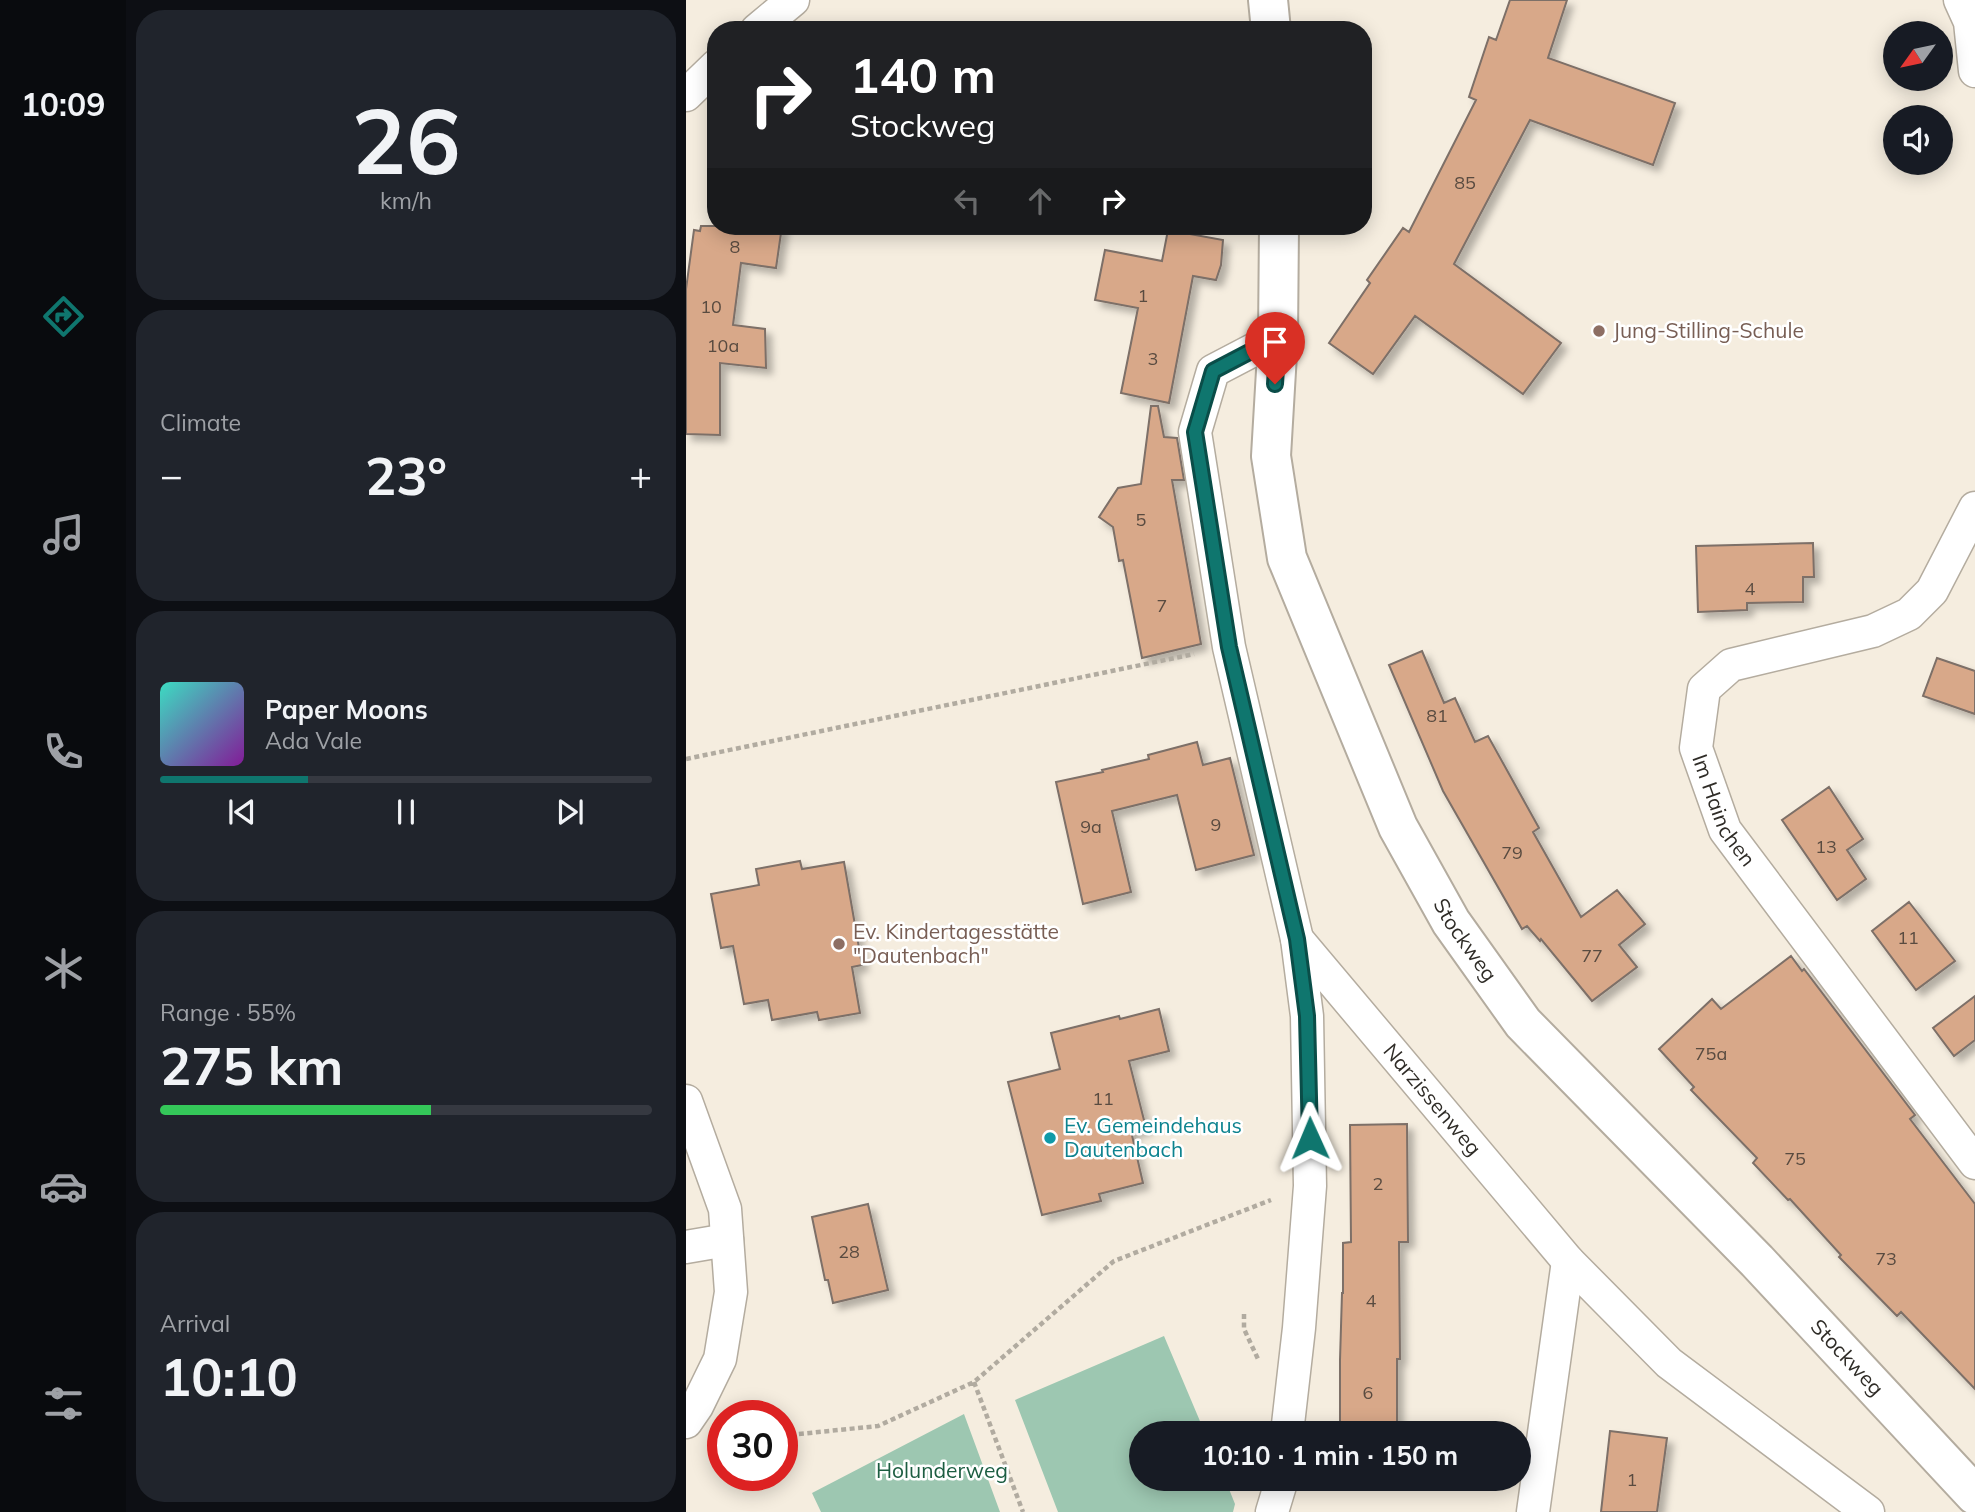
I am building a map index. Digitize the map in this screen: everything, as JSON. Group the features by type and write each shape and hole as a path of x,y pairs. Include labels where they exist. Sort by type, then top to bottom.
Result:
{"street":[{"path":"768,21 793,0"},
{"path":"1268,0 1270,21"},
{"path":"1959,0 1970,22 1975,71"},
{"path":"686,95 707,75"},
{"name":"Stockweg","path":"1279,235 1278,337 1272,456 1287,558 1398,827 1451,922 1523,1023 1757,1261 1975,1495"},
{"path":"1278,337 1213,371 1195,432 1229,647 1297,939 1307,1016 1310,1186 1288,1421"},
{"name":"Im Hainchen","path":"1975,508 1932,590 1909,614 1873,631 1731,666 1704,688 1696,748 1725,830 1975,1163"},
{"name":"Narzissenweg","path":"1297,939 1568,1261 1669,1363 1868,1512"},
{"path":"686,1101 725,1209 731,1292 720,1359 686,1422"},
{"path":"686,1247 727,1240"},
{"path":"1533,1512 1568,1261"},
{"path":"1272,1512 1278,1491"}],"path":[{"path":"686,758 1229,647"},
{"path":"798,1434 877,1426 974,1382 1114,1261 1273,1200"},
{"path":"974,1382 1023,1512"}],"green space":[{"name":"Holunderweg","path":"1164,1336 1200,1421 1129,1421 1129,1491 1230,1491 1235,1504 1233,1512 1058,1512 1015,1400"},
{"name":"Holunderweg","path":"964,1414 1000,1512 821,1512 812,1493"}],"building":[{"path":"1510,0 1567,0 1548,58 1675,103 1653,165 1530,120 1454,264 1561,343 1523,394 1415,316 1373,374 1329,343 1370,283 1367,280 1403,228 1409,232 1476,100 1469,97 1489,37 1496,40"},
{"path":"701,226 707,226 707,235 781,235 776,268 741,263 733,325 765,329 766,368 720,363 720,435 686,434 686,289 694,230 700,231"},
{"path":"1167,235 1196,235 1223,240 1221,265 1216,280 1193,276 1169,403 1121,393 1138,308 1095,300 1105,250 1162,261"},
{"path":"1151,406 1158,406 1164,437 1177,438 1184,480 1172,480 1201,644 1142,658 1123,560 1119,561 1113,527 1099,517 1118,488 1141,484"},
{"path":"1813,543 1814,577 1803,577 1803,602 1747,603 1747,610 1698,612 1696,546"},
{"path":"1422,651 1444,703 1455,698 1475,742 1488,736 1539,828 1533,832 1581,917 1617,890 1645,924 1619,945 1637,967 1592,1001 1541,939 1540,941 1527,926 1522,929 1443,791 1389,665"},
{"path":"1937,658 1975,671 1975,714 1923,696"},
{"path":"1197,742 1203,765 1230,758 1254,855 1196,870 1177,795 1112,811 1131,892 1083,904 1056,782 1149,759 1148,755"},
{"path":"1829,787 1863,839 1847,850 1866,879 1837,900 1782,820"},
{"path":"800,861 802,869 844,862 862,965 852,967 860,1013 819,1020 817,1012 772,1020 768,1000 744,1004 733,946 721,948 711,894 759,885 756,869"},
{"path":"1909,902 1955,961 1916,990 1872,931"},
{"path":"1791,956 1802,971 1804,969 1915,1115 1910,1119 1975,1204 1975,1389 1901,1312 1897,1316 1839,1257 1841,1255 1790,1199 1788,1200 1753,1163 1757,1158 1691,1090 1694,1087 1659,1049 1712,999 1721,1009"},
{"path":"1975,996 1975,1040 1954,1056 1933,1028"},
{"path":"1159,1009 1169,1051 1129,1061 1146,1128 1131,1131 1143,1183 1099,1194 1101,1201 1042,1215 1008,1082 1060,1069 1051,1033"},
{"path":"1407,1124 1408,1242 1399,1242 1400,1359 1397,1359 1397,1421 1340,1421 1343,1243 1351,1242 1350,1125"},
{"path":"868,1204 888,1290 833,1303 828,1280 825,1280 812,1217"},
{"path":"1610,1431 1667,1438 1657,1512 1601,1512"}],"place":[{"name":"Jung-Stilling-Schule","path":"1599,331"},
{"name":"Ev. Kindertagesstätte \"Dautenbach\"","path":"839,944"},
{"name":"Ev. Gemeindehaus Dautenbach","path":"1050,1138"}],"route":[{"path":"1275,384 1278,337 1213,371 1195,432 1229,647 1297,939 1307,1016 1310,1138"}]}
